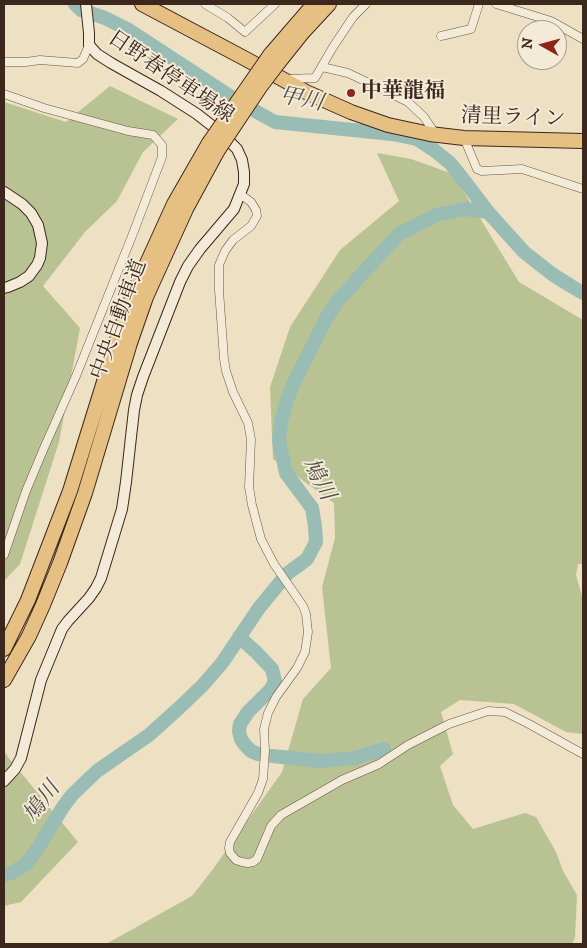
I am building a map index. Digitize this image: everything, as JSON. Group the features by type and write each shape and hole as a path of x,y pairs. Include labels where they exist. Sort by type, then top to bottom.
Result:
{"highway":[{"name":"清里ライン","path":"142,4 306,92 351,112 388,124 464,138 583,141"},
{"name":"中央自動車道","path":"4,649 28,600 70,491 134,292 174,204 214,147 255,95 275,58 314,4"},
{"name":"中央自動車道","path":"275,58 329,4"},
{"name":"中央自動車道","path":"4,680 29,636 60,563 85,492 130,343 146,297 214,147"}],"main road":[{"name":"日野春停車場線","path":"4,781 21,758 41,680 62,629 89,598 101,578 122,509 137,395 180,282 200,249 234,208 244,184 242,160 237,149 220,132 161,91 140,81 97,54 89,45 86,4"},
{"path":"4,192 22,204 31,213 38,226 42,242 40,258 29,276 20,282 4,288"}],"street":[{"path":"205,4 228,18 245,32 275,4"},
{"path":"282,79 315,78 353,17 366,4"},
{"path":"441,36 471,29 479,4"},
{"path":"496,4 550,21 583,39"},
{"path":"4,62 40,60 78,63 83,59 89,45"},
{"path":"322,67 348,73 408,102 424,117 436,134"},
{"path":"4,94 44,108 153,135 162,145 162,157 131,239 76,376 26,491 4,555"},
{"path":"464,138 478,169 482,171 522,169 583,189"},
{"path":"240,194 250,202 256,210 257,216 252,226 233,240 225,251 219,265 224,359 233,392 248,423 251,439 249,487 262,539 274,564 296,595 306,614 308,641 297,668 276,697 268,713 264,729 263,780 258,793 230,842 230,853 236,860 242,862 248,863 257,859 270,826 281,815 342,780 379,764 408,745 449,724 488,711 505,712 583,754"}],"green space":[{"path":"110,86 178,119 143,152 117,201 85,232 43,286 80,328 59,442 20,564 4,581 4,102 66,122"},
{"path":"377,153 411,159 453,174 519,282 583,320 583,564 578,564 576,575 583,600 583,734 566,732 514,704 460,700 441,712 453,754 440,766 453,805 473,829 525,813 536,817 577,895 575,938 572,944 106,944 192,896 282,772 303,699 331,668 322,587 335,538 334,503 273,459 270,387 290,327 340,250 399,201"},
{"path":"4,751 78,842 21,902 4,906"}],"waterway":[{"name":"甲川","path":"75,4 81,10 105,18 129,30 239,102 275,122 392,134 417,139 450,163 488,212 524,252 552,274 583,293"},
{"name":"鳩川","path":"4,875 26,864 72,795 97,771 149,735 203,685 222,663 259,608 277,586 288,573 307,559 316,542 312,508 286,473 279,440 281,422 296,378 327,317 337,302 399,234 436,215 466,209 488,212"},
{"path":"239,637 272,669 275,681 271,689 248,712 240,724 241,739 251,751 258,754"},
{"path":"272,756 321,761 355,758 384,749"}],"place":[{"name":"中華龍福","path":"351,93"}]}
